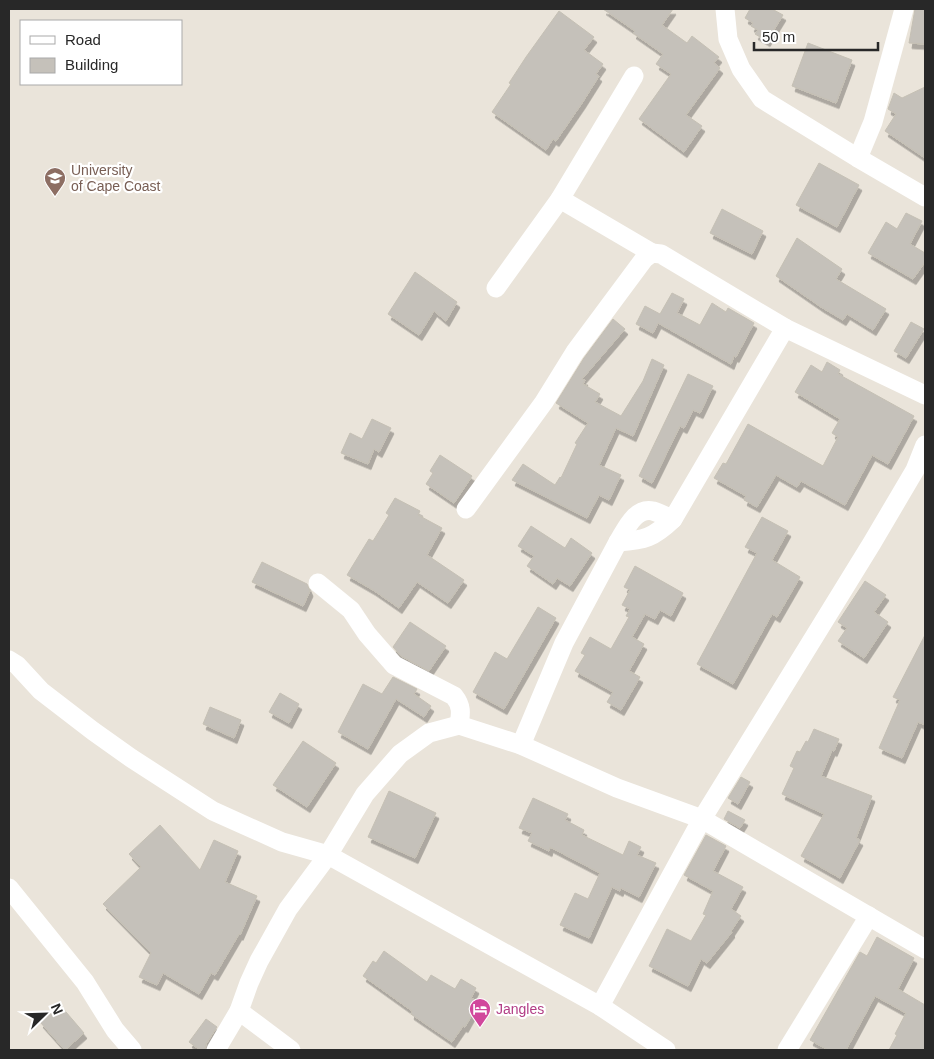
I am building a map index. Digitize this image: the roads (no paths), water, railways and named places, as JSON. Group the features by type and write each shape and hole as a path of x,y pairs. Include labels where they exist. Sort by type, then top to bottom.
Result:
{"street":[{"path":"725,9 728,39 741,69 762,99 925,197"},
{"path":"858,158 873,122 904,9"},
{"path":"496,288 560,199 634,76"},
{"path":"560,199 652,253 661,254 785,328 925,395"},
{"path":"466,509 544,402 575,352 644,259 652,253"},
{"path":"618,542 643,540 661,531 673,519 785,328"},
{"path":"600,1006 702,819 920,473 925,445"},
{"path":"520,745 564,643 631,520 642,512 652,511 673,519"},
{"path":"318,583 351,610 367,634 394,665 454,696 460,704 461,716 459,725"},
{"path":"9,660 17,664 41,691 93,731 130,758 213,811 282,842 328,855 600,1006 666,1050"},
{"path":"216,1050 239,1011 256,968 288,909 328,855 364,794 400,754 429,733 459,725 520,745 617,788 702,819 925,949"},
{"path":"9,888 85,982 115,1030 132,1050"},
{"path":"787,1050 868,916"},
{"path":"239,1011 291,1050"}],"place":[{"name":"University of Cape Coast","path":"55,197"},
{"name":"Jangles","path":"480,1028"}]}
